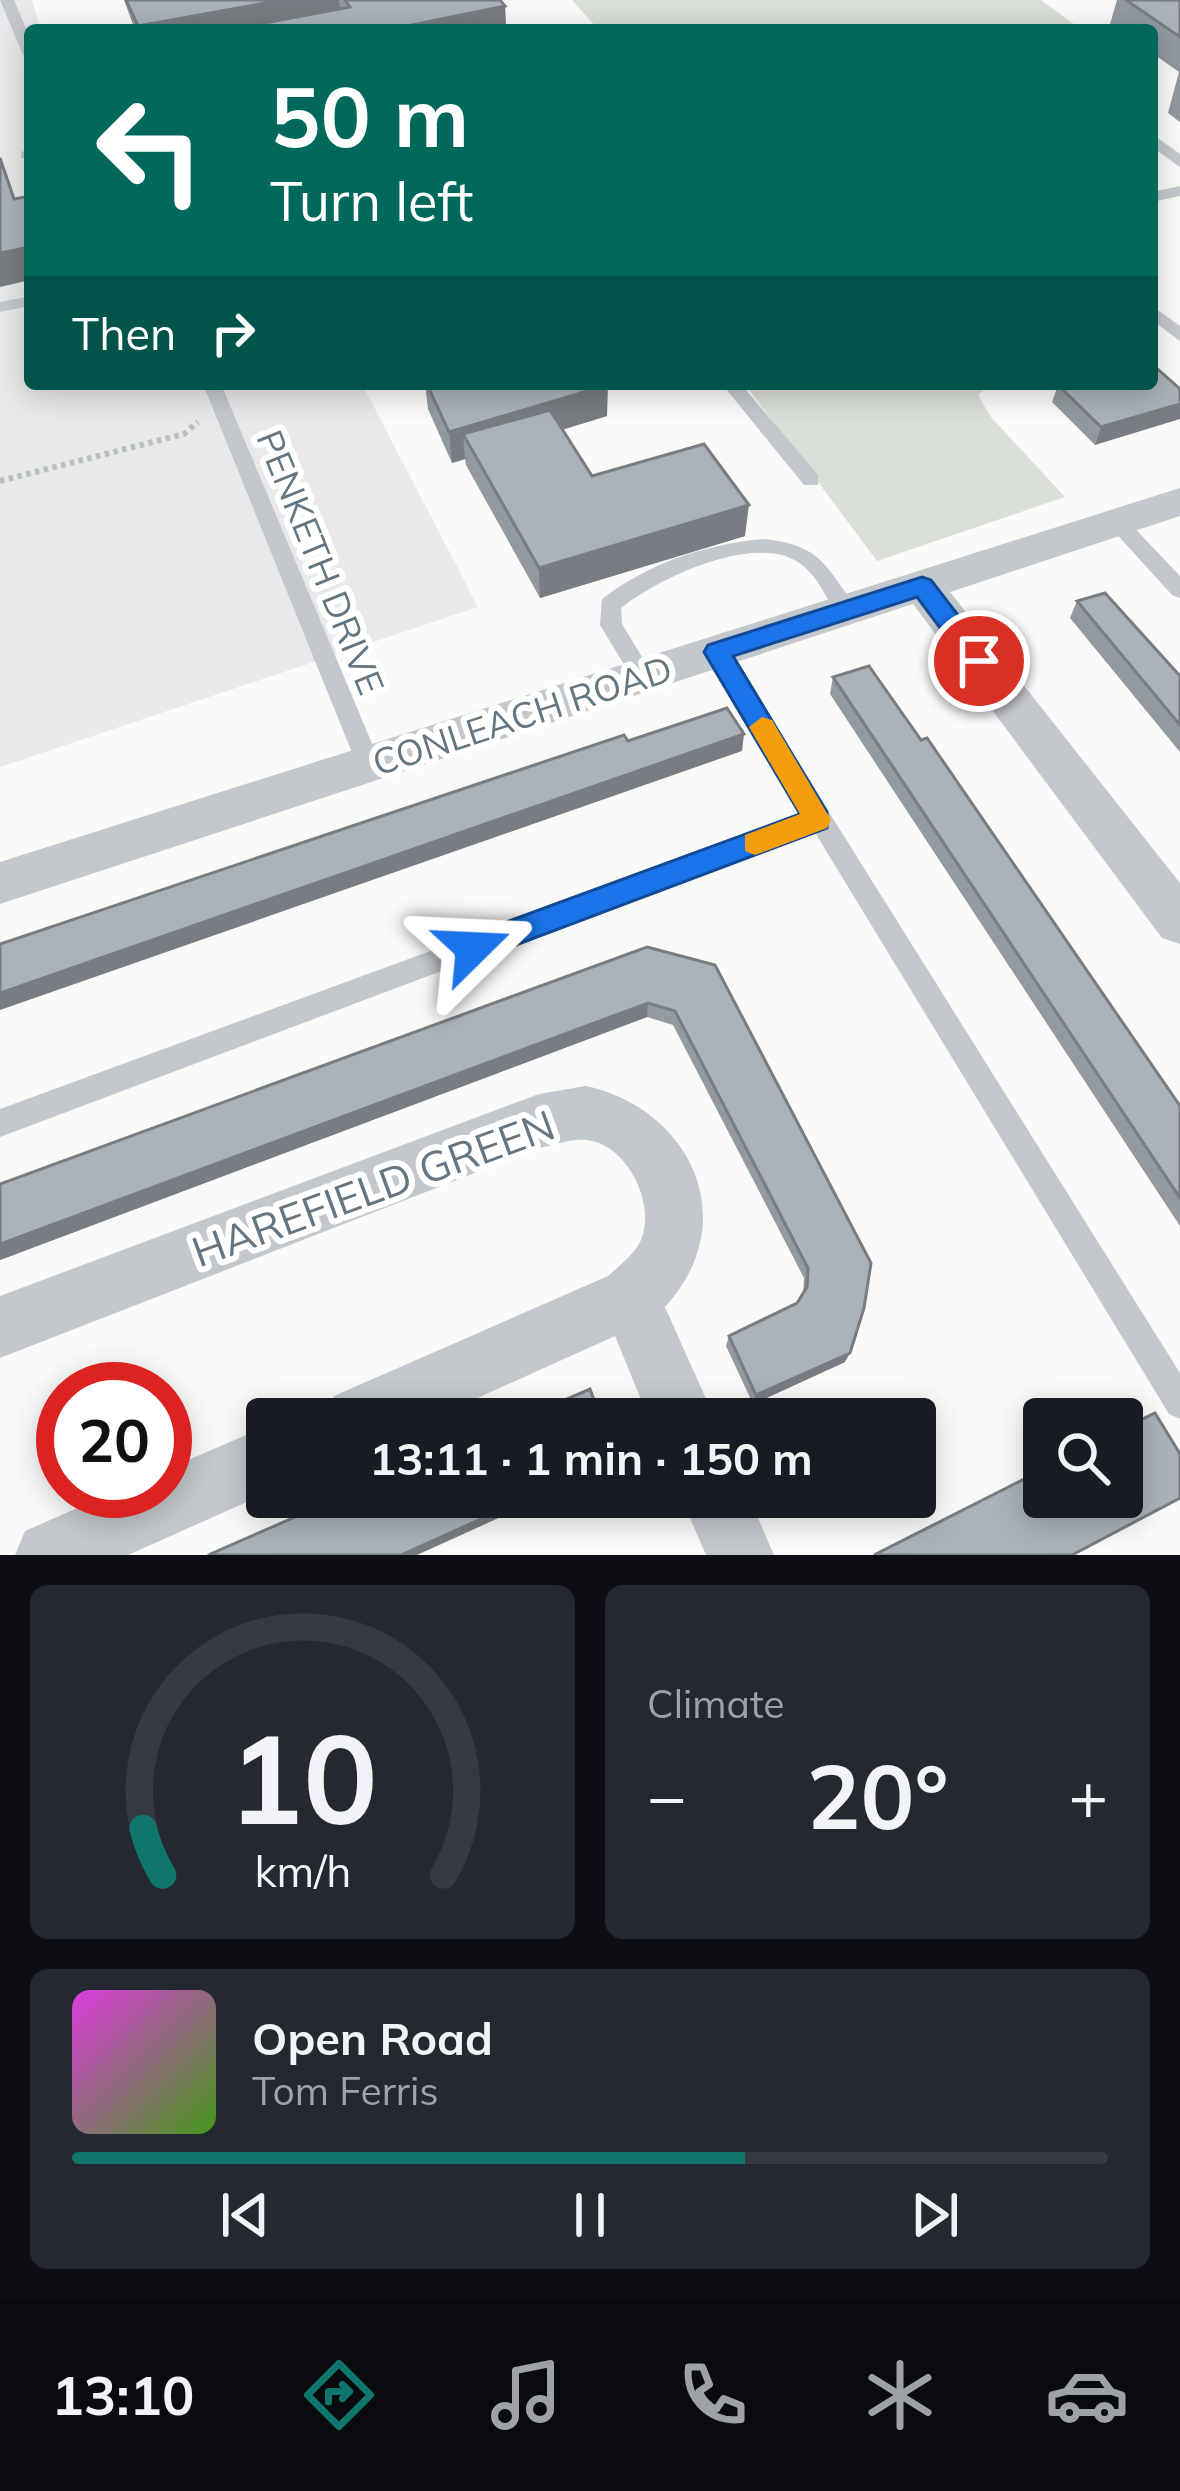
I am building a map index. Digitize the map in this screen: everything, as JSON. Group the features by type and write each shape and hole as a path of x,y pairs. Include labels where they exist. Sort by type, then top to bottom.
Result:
{"street":[{"name":"CONLEACH ROAD","path":"0,883 1180,502"},
{"path":"922,586 1180,922"},
{"name":"HAREFIELD GREEN","path":"0,1327 539,1121 584,1113 627,1126 655,1155 670,1193 673,1234 659,1270 630,1298 404,1398"},
{"path":"630,1298 673,1398"},
{"path":"50,1555 246,1468"},
{"path":"724,1518 740,1555"}],"lane":[{"path":"7,0 24,41"},
{"path":"736,390 811,480"},
{"name":"PENKETH DRIVE","path":"216,394 369,765"},
{"path":"1119,524 1180,590"},
{"path":"642,675 611,625 610,605 628,587 728,550 771,544 807,556 846,610"},
{"path":"717,652 1180,1403"},
{"path":"0,1124 818,820"}],"path":[{"path":"0,482 184,434 216,394"}],"shaded area":[{"path":"0,0 32,0 39,24 24,24 24,390 365,390 478,607 0,767"},
{"path":"572,0 1041,0 1074,24 594,24"},
{"path":"749,390 983,390 978,395 990,416 1065,497 877,561"}],"building":[{"path":"126,0 282,0 149,24 137,24"},
{"path":"345,0 500,0 505,6 417,24 259,24 350,7"},
{"path":"1126,0 1180,0 1180,37"},
{"path":"0,158 14,199 24,197 24,248 0,253"},
{"path":"1158,369 1180,389 1180,404 1101,427 1063,390 1158,390"},
{"path":"430,390 591,390 449,432"},
{"path":"550,410 592,476 704,444 749,505 539,568 463,434"},
{"path":"1105,593 1180,676 1180,725 1077,601"},
{"path":"869,666 921,740 927,738 1180,1106 1180,1198 833,677"},
{"path":"727,708 744,734 0,993 0,944 624,735 628,741"},
{"path":"647,947 715,965 871,1263 850,1353 756,1395 729,1336 797,1303 807,1287 808,1268 675,1011 648,1003 0,1244 0,1184"},
{"path":"590,1389 593,1398 569,1398"},
{"path":"1155,1413 1180,1454 1180,1498 1143,1518 1143,1419"},
{"path":"1023,1480 1023,1518 1142,1518 1072,1555 874,1555"},
{"path":"293,1518 483,1518 401,1555 208,1555"}],"slow traffic":[{"path":"755,843 818,820 762,727"}],"route":[{"path":"473,948 818,820 717,652 922,586 979,661"}]}
